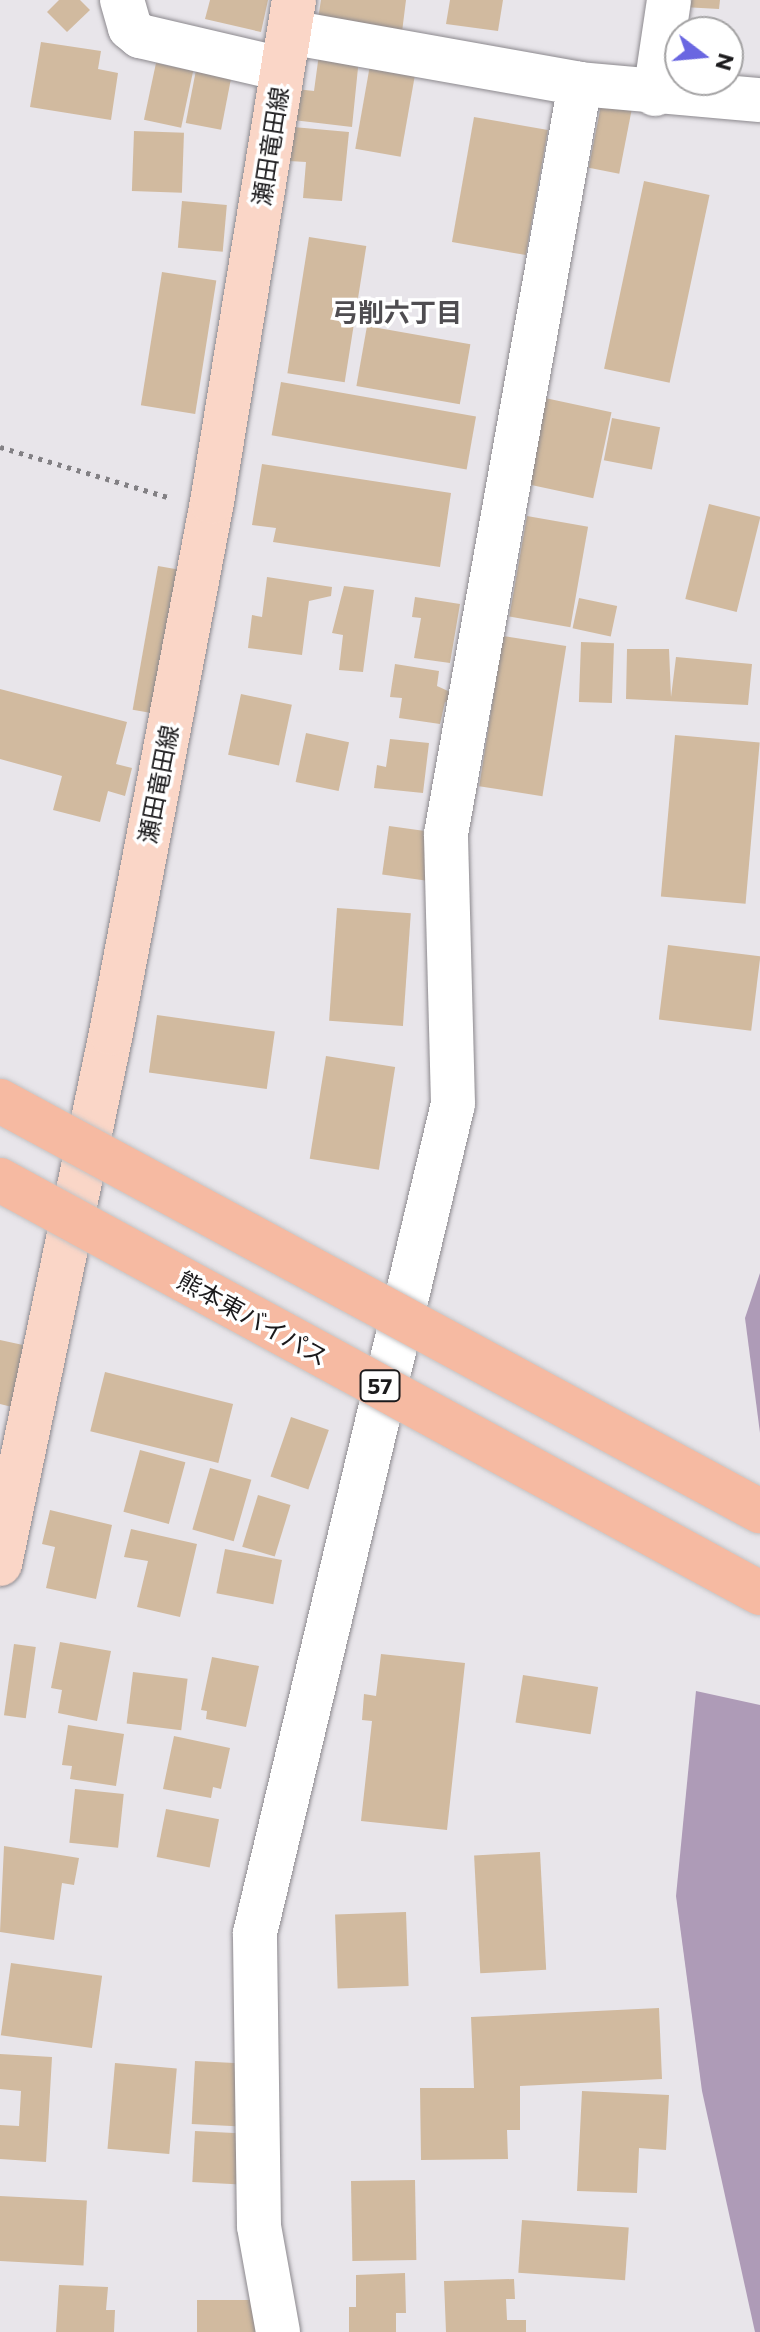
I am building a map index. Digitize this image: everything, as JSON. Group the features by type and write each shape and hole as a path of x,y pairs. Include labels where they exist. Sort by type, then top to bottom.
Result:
{"highway":[{"path":"0,1101 760,1511"},
{"name":"熊本東バイパス","path":"0,1180 760,1593"}],"main road":[{"name":"瀬田竜田線","path":"0,1564 111,1033 212,502 288,34"}],"street":[{"path":"122,0 130,28 140,36 288,34 580,84 655,94 760,100"},
{"path":"655,94 669,0"},
{"path":"278,2332 259,2226 255,1933 453,1104 446,834 580,84"}],"path":[{"path":"0,447 185,502"}],"shaded area":[{"path":"760,1273 760,1433 745,1318"},
{"path":"696,1691 760,1705 760,2332 755,2332 702,2091 676,1896"}],"building":[{"path":"59,0 80,0 90,10 67,32 47,12"},
{"path":"210,0 268,0 261,32 205,19"},
{"path":"321,0 406,0 402,32 318,19"},
{"path":"450,0 503,0 498,31 446,24"},
{"path":"684,0 720,0 719,9 683,7"},
{"path":"41,42 101,51 98,69 118,73 111,120 30,107"},
{"path":"319,54 359,58 352,127 293,120 296,89 314,91"},
{"path":"156,63 193,71 181,128 144,120"},
{"path":"197,65 232,72 221,130 186,123"},
{"path":"370,65 415,73 401,157 355,149"},
{"path":"601,105 631,111 619,174 589,168"},
{"path":"474,117 548,130 526,255 452,242"},
{"path":"293,127 349,132 342,201 303,198 306,162 289,161"},
{"path":"134,131 184,133 182,193 132,191"},
{"path":"644,181 710,195 670,383 604,369"},
{"path":"182,201 227,205 223,252 178,248"},
{"path":"309,237 366,246 345,382 287,373"},
{"path":"162,272 216,281 195,414 141,405"},
{"path":"367,326 470,344 460,404 356,386"},
{"path":"281,382 476,416 467,470 272,435"},
{"path":"545,398 612,412 593,498 527,484"},
{"path":"612,418 660,427 652,470 604,460"},
{"path":"262,464 451,493 440,567 273,542 276,528 252,525"},
{"path":"709,504 760,517 737,612 685,599"},
{"path":"527,516 588,527 570,627 509,616"},
{"path":"158,566 192,572 167,716 133,710"},
{"path":"267,577 332,587 331,596 309,601 302,655 248,648 252,615 262,617"},
{"path":"344,586 374,590 363,672 339,670 343,635 332,633"},
{"path":"415,597 460,604 450,663 414,658 421,618 412,617"},
{"path":"579,598 617,606 611,636 573,628"},
{"path":"503,636 566,646 542,796 479,786"},
{"path":"581,642 614,643 612,703 579,702"},
{"path":"627,649 669,649 671,697 676,657 752,664 748,705 626,699"},
{"path":"395,664 439,671 437,686 457,695 455,704 445,702 440,724 399,718 402,698 390,697"},
{"path":"0,689 127,722 116,764 132,768 125,796 108,791 100,822 53,810 62,776 0,759"},
{"path":"241,694 292,705 279,765 228,755"},
{"path":"306,733 349,742 339,791 296,782"},
{"path":"675,735 760,742 746,904 661,896"},
{"path":"390,739 429,743 423,793 374,788 377,765 386,767"},
{"path":"389,826 446,834 440,883 382,875"},
{"path":"337,908 411,913 403,1026 329,1021"},
{"path":"668,945 760,956 751,1031 659,1019"},
{"path":"157,1015 275,1032 267,1089 149,1072"},
{"path":"326,1056 395,1067 379,1170 310,1159"},
{"path":"0,1340 23,1345 12,1407 0,1404"},
{"path":"105,1372 233,1404 218,1463 90,1431"},
{"path":"291,1417 329,1430 308,1490 270,1477"},
{"path":"140,1450 185,1462 169,1524 123,1512"},
{"path":"210,1468 251,1480 234,1541 192,1530"},
{"path":"258,1495 291,1505 275,1557 242,1547"},
{"path":"50,1510 112,1525 96,1599 46,1588 55,1547 42,1544"},
{"path":"131,1529 197,1544 180,1617 137,1607 148,1561 124,1557"},
{"path":"225,1549 282,1560 273,1604 216,1593"},
{"path":"60,1642 111,1651 97,1721 58,1713 62,1690 51,1688"},
{"path":"14,1644 36,1647 26,1718 4,1715"},
{"path":"381,1654 465,1663 447,1830 361,1821 372,1721 362,1720 364,1694 376,1696"},
{"path":"212,1657 259,1666 246,1727 206,1719 207,1711 201,1710"},
{"path":"133,1672 188,1679 181,1730 127,1724"},
{"path":"523,1675 598,1687 591,1734 515,1722"},
{"path":"68,1725 124,1734 116,1786 70,1779 72,1766 62,1765"},
{"path":"174,1736 230,1748 221,1789 213,1787 211,1798 163,1789"},
{"path":"75,1789 124,1794 118,1848 69,1843"},
{"path":"166,1809 219,1819 210,1867 157,1857"},
{"path":"4,1846 79,1858 74,1885 62,1883 54,1940 0,1932"},
{"path":"540,1852 546,1970 480,1973 474,1855"},
{"path":"406,1912 409,1986 338,1988 335,1914"},
{"path":"11,1963 102,1976 92,2048 1,2035"},
{"path":"659,2008 662,2079 520,2086 520,2130 507,2130 508,2159 421,2160 420,2088 474,2088 471,2017"},
{"path":"0,2054 52,2057 46,2162 0,2159 0,2125 19,2126 21,2091 0,2089"},
{"path":"195,2061 249,2064 246,2127 192,2124"},
{"path":"115,2063 177,2068 169,2154 108,2149"},
{"path":"582,2091 669,2095 666,2150 639,2148 637,2193 577,2191"},
{"path":"195,2131 253,2134 250,2185 192,2182"},
{"path":"415,2180 416,2260 352,2261 351,2181"},
{"path":"0,2196 87,2201 83,2265 0,2261"},
{"path":"522,2220 629,2227 625,2280 518,2273"},
{"path":"405,2273 406,2313 396,2313 396,2332 349,2332 349,2307 356,2307 356,2275"},
{"path":"514,2279 515,2299 506,2299 507,2320 526,2320 526,2332 446,2332 444,2281"},
{"path":"59,2285 108,2287 106,2310 115,2310 114,2332 56,2332"},
{"path":"197,2300 257,2300 257,2332 197,2332"}],"district":[{"name":"弓削六丁目","path":"397,312"}]}
